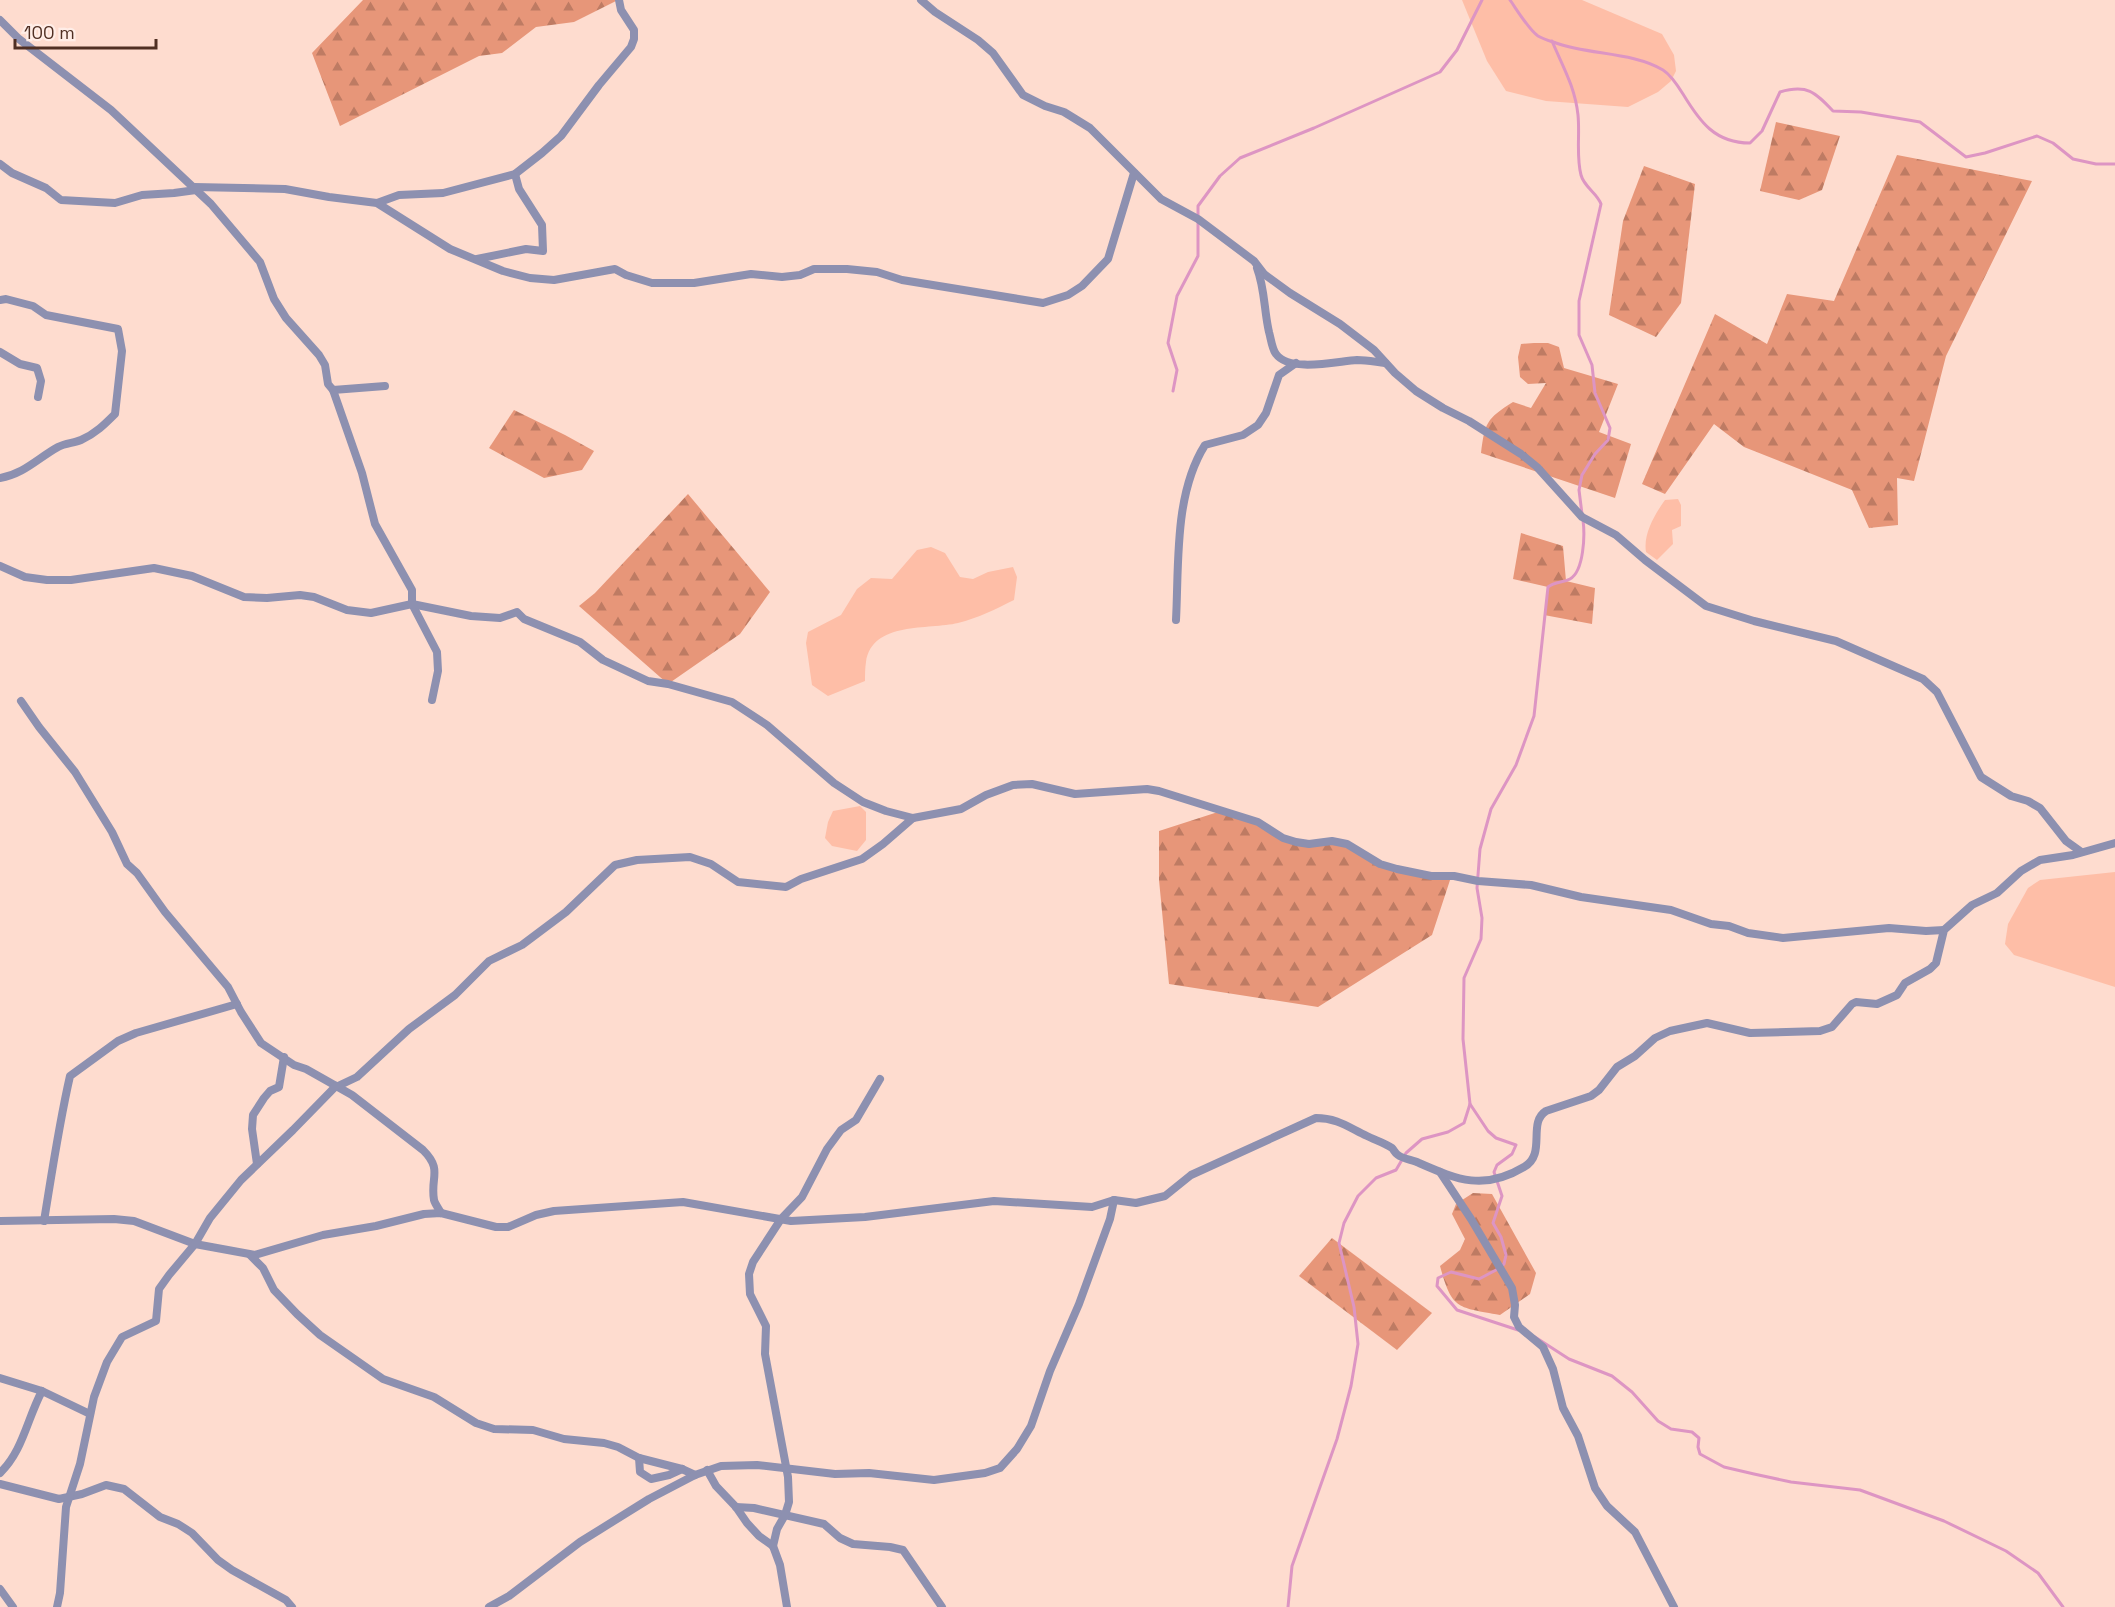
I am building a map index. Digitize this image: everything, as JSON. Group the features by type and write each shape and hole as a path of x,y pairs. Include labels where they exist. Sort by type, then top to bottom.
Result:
{"street":[{"path":"377,203 399,195 443,193 515,174 561,136 631,47 634,30 621,10 619,0"},
{"path":"921,0 993,53 1023,95 1064,112 1090,128 1161,199 1198,219 1254,261 1264,274 1347,329 1374,350 1416,391 1521,454 1537,467 1582,517 1616,535 1645,560 1707,606 1754,621 1836,641 1923,678 1937,692 1981,777 2011,796 2028,801 2040,808 2066,841 2080,851"},
{"path":"0,20 20,39 111,110 195,188 212,204 260,262 274,299 286,318 325,365 328,384 333,390 362,473 375,524 412,590 412,604 437,652 438,670 432,700"},
{"path":"0,164 12,173 46,188 61,200 115,203 142,195 174,194 195,188 285,189 377,203 450,249 503,271 530,278 554,280 615,269 626,275 652,282 694,283 751,274 782,277 800,275 814,270 847,269 877,272 928,285 1043,303 1075,290 1108,259 1134,173"},
{"path":"477,259 526,249 543,251 542,225 519,189 515,174"},
{"path":"1254,261 1263,284 1267,320 1274,352 1280,358 1296,363 1321,365 1360,360 1386,363"},
{"path":"0,300 6,299 33,306 46,315 118,329 122,351 115,414 95,433 81,440 60,445 30,467 12,476 0,478"},
{"path":"0,352 20,364 37,368 41,381 38,397"},
{"path":"1176,620 1180,527 1185,495 1196,458 1205,445 1243,435 1258,425 1266,413 1279,375 1296,363"},
{"path":"333,390 385,386"},
{"path":"0,566 25,577 47,580 71,580 154,568 192,576 244,597 267,598 300,595 329,601 347,610 370,614 412,604 471,616 500,618 517,612 524,619 580,642 616,668 648,681 668,684 732,702 767,724 834,783 863,802 886,812 913,818 961,809 986,795 1013,785 1032,784 1075,794 1147,789 1258,822 1283,838 1296,842 1309,844 1332,841 1347,844 1380,864 1397,869 1431,876 1454,876 1478,881 1531,885 1581,897 1671,910 1711,924 1729,926 1748,933 1783,938 1889,928 1944,930"},
{"path":"21,701 75,771 112,832 127,864 137,873 165,912 224,980 261,1043 294,1065 337,1086 394,1126 430,1157 436,1168 434,1200 441,1213"},
{"path":"57,1607 66,1507 80,1464 94,1397 107,1362 122,1337 156,1321 159,1290 195,1244 210,1218 241,1180 337,1086 357,1077 409,1029 455,995 489,961 522,945 566,912 615,865 637,860 690,857 711,864 738,882 786,887 801,879 862,858 883,844 913,818"},
{"path":"0,1221 114,1219 134,1221 195,1244 250,1255 323,1235 376,1226 424,1214 441,1213 496,1227 508,1227 536,1215 554,1211 682,1202 791,1221 865,1217 994,1201 1092,1207 1114,1200 1136,1203 1165,1196 1191,1175 1316,1118 1327,1118 1347,1124 1391,1147 1399,1156 1459,1179 1492,1182 1526,1166 1535,1154 1539,1116 1591,1096 1599,1090 1617,1067 1635,1056 1655,1038 1670,1031 1707,1023 1750,1033 1820,1031 1832,1027 1852,1004 1856,1002 1877,1004 1888,1000 1897,995 1905,983 1930,969 1936,963 1944,930 1972,905 1997,893 2021,871 2040,860 2073,855 2080,851 2115,843"},
{"path":"44,1221 56,1156 57,1137 70,1076 118,1041 136,1033 237,1004"},
{"path":"257,1164 252,1129 253,1115 270,1091 279,1087 284,1057"},
{"path":"787,1607 780,1565 774,1546 777,1529 789,1502 788,1477 765,1354 766,1326 750,1294 749,1280 753,1263 781,1219 802,1197 827,1149 841,1130 856,1120 880,1079"},
{"path":"1440,1172 1472,1219 1507,1280 1513,1297 1514,1317 1519,1327 1543,1347 1553,1369 1563,1408 1578,1436 1595,1488 1607,1506 1635,1532 1674,1607"},
{"path":"489,1607 509,1596 580,1542 649,1499 695,1475 725,1465 835,1473 869,1473 934,1480 985,1473 1000,1468 1017,1449 1031,1426 1050,1371 1079,1304 1110,1219 1114,1200"},
{"path":"250,1255 262,1268 274,1290 297,1314 320,1335 383,1379 434,1397 476,1423 494,1429 533,1430 564,1439 604,1443 618,1447 639,1458 682,1469 695,1475"},
{"path":"0,1378 42,1391 90,1414"},
{"path":"0,1473 18,1452 34,1405 42,1391"},
{"path":"639,1458 640,1472 651,1479 682,1469"},
{"path":"707,1470 716,1486 751,1527 774,1546"},
{"path":"0,1484 59,1499 106,1485 124,1489 160,1517 192,1533 218,1560 286,1600 292,1607"},
{"path":"736,1507 824,1524 840,1538 853,1544 903,1550 942,1607"},
{"path":"0,1588 13,1607"}],"shaded area":[{"path":"1462,0 1582,0 1662,34 1674,55 1676,71 1671,81 1658,92 1628,107 1546,101 1506,91 1487,61"},
{"path":"1678,499 1681,505 1681,526 1672,530 1673,544 1657,560 1646,552 1648,531 1665,500"},
{"path":"931,547 945,553 960,577 973,579 988,572 1013,567 1017,577 1014,600 980,616 958,623 890,633 870,649 866,662 865,681 828,696 812,685 806,643 808,632 841,615 857,589 871,578 892,579 917,550"},
{"path":"860,806 866,812 866,840 857,851 832,846 825,838 833,811"},
{"path":"2115,872 2115,987 2014,955 2005,944 2008,924 2028,888 2040,880"}],"green space":[{"path":"363,0 616,1 574,22 536,27 502,53 479,56 340,126 312,53"},
{"path":"1776,122 1840,136 1822,190 1799,200 1760,191"},
{"path":"1897,155 2032,181 1946,356 1914,481 1897,478 1898,525 1869,528 1852,490 1744,447 1714,424 1665,494 1642,484 1715,314 1767,344 1787,294 1834,301"},
{"path":"1644,166 1695,184 1681,303 1656,337 1609,315 1623,221"},
{"path":"1548,343 1559,347 1564,368 1618,384 1599,432 1631,444 1615,498 1481,453 1486,428 1492,418 1513,402 1531,408 1546,383 1528,384 1520,377 1518,357 1521,344"},
{"path":"514,410 594,451 582,470 544,478 489,448"},
{"path":"688,494 770,592 740,634 668,684 579,606 595,593"},
{"path":"1521,533 1563,546 1566,581 1595,588 1592,624 1544,615 1548,587 1513,579"},
{"path":"1221,811 1258,822 1289,841 1341,842 1396,872 1452,874 1432,935 1318,1007 1169,984 1159,880 1159,831"},
{"path":"1473,1193 1492,1194 1536,1273 1530,1294 1500,1315 1465,1308 1458,1304 1448,1291 1440,1266 1460,1250 1465,1239 1452,1214 1456,1204"},
{"path":"1332,1238 1432,1313 1397,1350 1299,1276"}],"waterway":[{"path":"1173,391 1177,370 1168,343 1177,296 1198,256 1198,206 1220,176 1240,158 1440,72 1457,50 1482,0"},
{"path":"1510,0 1523,20 1542,38 1582,50 1638,60 1663,70 1674,81 1702,122 1718,135 1738,142 1750,143 1762,131 1780,92 1804,89 1821,99 1833,111 1861,112 1920,122 1966,157 2037,136 2053,143 2073,159 2096,164 2115,164"},
{"path":"1552,41 1574,95 1581,175 1601,204 1579,301 1579,335 1592,365 1595,393 1610,428 1608,440 1595,454 1582,475 1579,490 1582,514"},
{"path":"1288,1607 1292,1566 1337,1439 1351,1386 1358,1344 1354,1307 1339,1243 1344,1223 1358,1196 1376,1178 1396,1170 1406,1153 1422,1139 1448,1132 1464,1123 1470,1104 1463,1039 1464,978 1481,939 1482,918 1477,888 1480,849 1491,809 1516,765 1534,716 1548,587 1575,575 1581,561 1583,520"},
{"path":"1470,1104 1488,1131 1496,1138 1516,1145 1512,1154 1497,1165 1494,1172 1502,1196 1493,1223 1501,1237 1506,1255 1504,1264 1479,1279 1451,1272 1438,1278 1437,1286 1457,1310 1518,1330"},
{"path":"1535,1337 1569,1359 1612,1376 1632,1392 1658,1421 1671,1429 1692,1432 1699,1438 1700,1454 1724,1467 1791,1482 1860,1490 1944,1521 2006,1551 2038,1573 2063,1607"}]}
